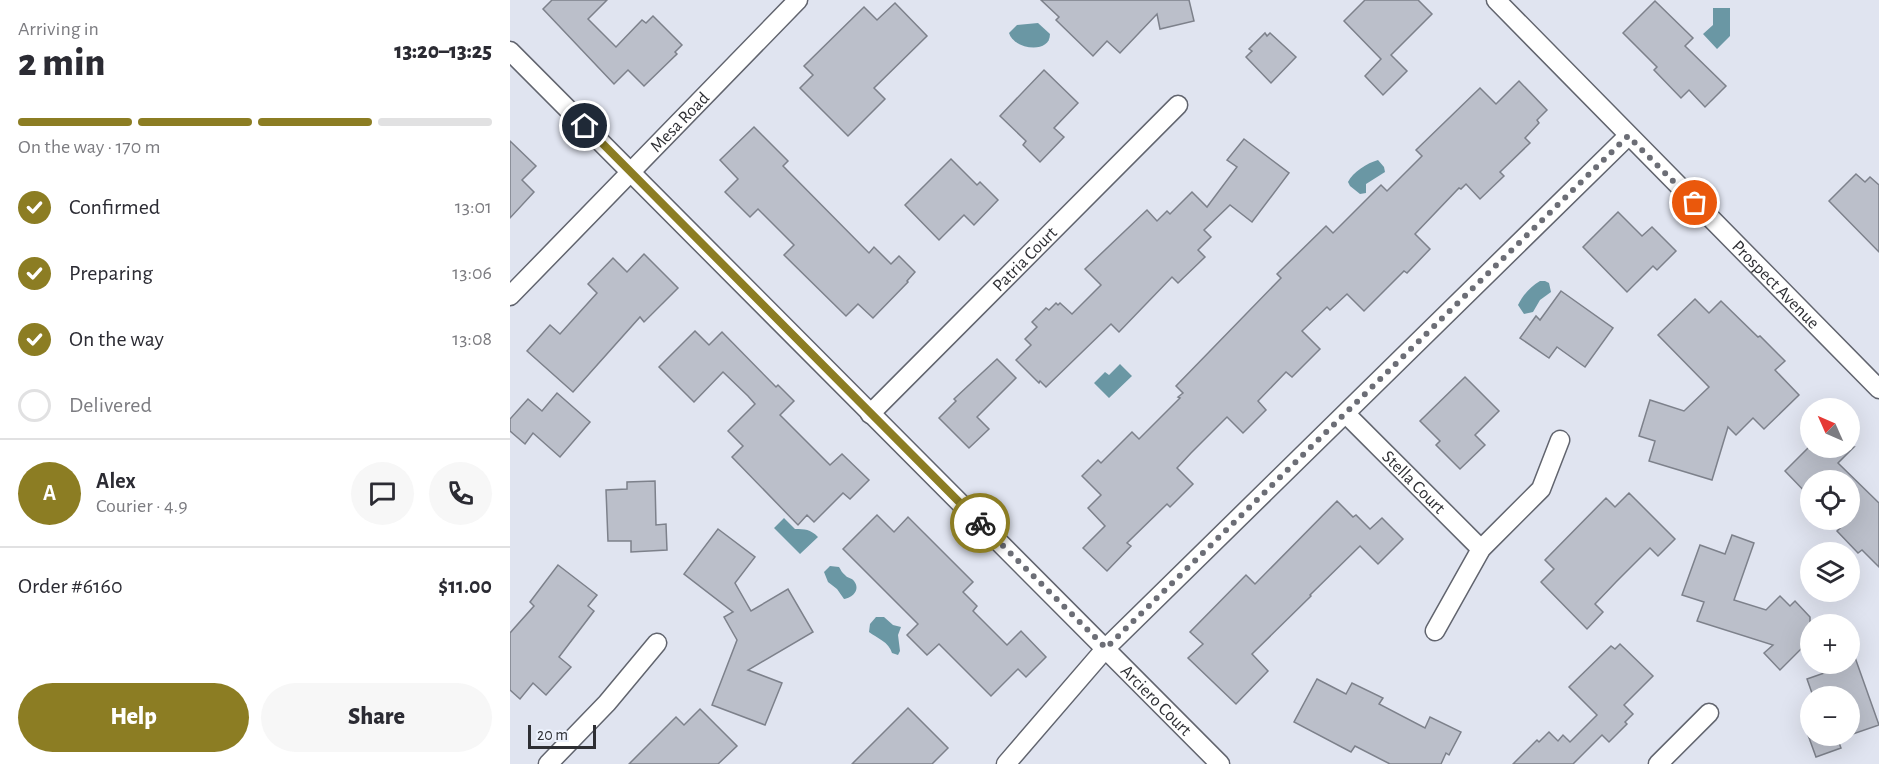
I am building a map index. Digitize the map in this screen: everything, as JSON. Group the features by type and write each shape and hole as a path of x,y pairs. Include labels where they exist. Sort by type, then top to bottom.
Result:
{"street":[{"name":"Mesa Road","path":"510,296 798,0"},
{"name":"Prospect Avenue","path":"1496,0 1879,389"},
{"name":"Arciero Court","path":"510,51 1220,764"},
{"name":"Patria Court","path":"870,414 1178,105"},
{"path":"1006,764 1106,648 1628,136"},
{"name":"Stella Court","path":"1346,414 1481,549"},
{"path":"1435,631 1481,549 1541,489 1560,440"},
{"path":"548,764 607,703 657,644"},
{"path":"1658,764 1709,713"}],"water":[{"path":"1713,8 1730,8 1730,36 1717,49 1703,34 1713,25"},
{"path":"1038,23 1050,34 1044,45 1024,46 1017,43 1009,33 1017,25"},
{"path":"1378,160 1385,172 1366,184 1366,193 1360,194 1348,182 1361,168"},
{"path":"1540,281 1549,283 1551,292 1540,300 1533,312 1524,314 1518,305 1527,292"},
{"path":"1120,364 1132,376 1109,398 1094,383 1105,372 1109,375"},
{"path":"784,518 795,529 807,530 818,537 800,554 774,528"},
{"path":"830,566 839,567 846,576 854,581 857,587 853,595 844,599 828,582 824,572"},
{"path":"876,617 884,617 893,625 901,627 898,635 900,651 898,655 892,653 886,643 869,632 870,624"}],"building":[{"path":"552,0 607,0 588,19 616,47 642,20 646,23 653,16 682,45 675,52 677,54 644,86 628,70 614,84 543,9"},
{"path":"1041,0 1189,0 1194,21 1160,29 1157,14 1120,53 1107,41 1093,56 1056,20 1059,17"},
{"path":"1365,0 1418,0 1432,14 1391,55 1407,71 1383,95 1365,76 1381,59 1344,21"},
{"path":"1655,1 1693,38 1685,46 1726,86 1705,107 1689,90 1681,98 1654,70 1657,67 1623,33"},
{"path":"895,3 927,36 874,88 885,99 848,136 800,88 813,75 804,66 864,7 877,20"},
{"path":"1265,33 1267,36 1270,33 1296,57 1271,83 1246,57 1252,51 1249,49"},
{"path":"1044,70 1078,103 1054,128 1064,137 1040,162 1023,145 1026,141 1000,116"},
{"path":"1519,81 1547,110 1525,138 1530,143 1500,172 1504,176 1480,199 1466,184 1461,189 1459,188 1415,234 1430,249 1364,311 1347,294 1330,310 1327,307 1302,331 1320,349 1292,377 1286,372 1258,401 1266,410 1243,433 1227,417 1191,453 1177,468 1193,484 1170,507 1167,504 1127,543 1131,546 1107,571 1083,548 1105,526 1088,508 1101,495 1082,476 1098,460 1101,463 1132,432 1139,439 1180,398 1178,397 1183,393 1176,386 1281,278 1277,274 1326,226 1333,233 1381,185 1387,191 1422,156 1416,150 1480,88 1496,104"},
{"path":"754,127 788,161 783,166 869,253 874,247 891,264 899,256 915,272 873,318 858,304 846,316 784,255 794,245 758,209 750,217 725,192 738,179 720,160"},
{"path":"1244,139 1289,173 1252,222 1230,205 1204,230 1211,237 1198,250 1205,257 1178,283 1172,277 1119,332 1111,324 1046,387 1040,381 1039,383 1016,360 1031,345 1025,339 1037,327 1032,322 1046,308 1049,310 1056,303 1058,305 1060,303 1072,314 1101,285 1085,269 1147,210 1157,221 1167,211 1170,214 1192,192 1207,207 1237,167 1227,160"},
{"path":"510,141 536,166 522,180 534,192 510,218"},
{"path":"951,159 977,185 980,182 998,200 974,225 964,215 939,240 905,205"},
{"path":"1856,174 1865,182 1870,177 1879,185 1879,252 1829,201"},
{"path":"1618,212 1642,236 1652,227 1676,251 1657,270 1653,266 1627,292 1583,247"},
{"path":"644,254 678,288 644,322 640,317 573,392 527,351 550,325 560,334 597,293 588,284 613,258 627,272"},
{"path":"1561,291 1613,328 1585,367 1557,347 1549,358 1520,338 1536,316 1540,320"},
{"path":"1695,299 1709,313 1721,301 1758,337 1760,336 1785,361 1775,370 1799,395 1764,429 1753,418 1736,435 1728,427 1712,480 1649,461 1655,441 1639,436 1650,400 1684,411 1709,387 1658,335"},
{"path":"695,331 709,345 722,332 776,387 778,385 794,401 780,415 830,465 842,454 869,480 850,499 843,493 814,522 807,515 798,525 732,457 743,446 728,431 755,404 748,396 723,372 694,402 659,367"},
{"path":"997,359 1016,378 977,417 989,429 969,448 939,418 956,401 954,399"},
{"path":"1465,377 1499,411 1475,435 1485,445 1460,469 1436,445 1440,441 1420,421"},
{"path":"557,393 590,422 560,457 533,433 525,444 510,431 510,419 528,399 542,411"},
{"path":"1800,456 1800,458 1843,458 1838,463 1845,470 1800,470 1800,487 1785,471"},
{"path":"655,481 656,525 666,524 667,550 631,552 631,541 608,541 606,490 627,489 627,482"},
{"path":"1860,484 1879,503 1879,567 1862,550 1860,552 1860,542 1848,542 1837,531 1860,530"},
{"path":"1629,493 1675,539 1658,556 1650,548 1616,582 1595,604 1603,612 1587,629 1541,582 1554,569 1545,560 1606,498 1615,507"},
{"path":"1337,501 1353,517 1356,515 1370,529 1382,518 1403,539 1378,564 1360,546 1310,595 1252,654 1268,671 1236,704 1188,658 1203,644 1190,632 1246,575 1255,584"},
{"path":"877,515 894,532 908,517 973,582 963,592 977,606 973,611 1007,645 1021,631 1046,657 1026,677 1018,669 991,696 939,644 927,655 907,635 918,624 843,549"},
{"path":"718,529 755,557 735,583 751,611 788,589 813,632 748,670 782,683 765,725 712,705 737,640 724,617 733,612 684,574"},
{"path":"1732,535 1754,543 1734,600 1766,610 1780,596 1790,606 1795,601 1807,614 1800,614 1800,650 1780,670 1764,653 1773,645 1697,621 1704,602 1682,595 1700,545 1725,554"},
{"path":"558,565 597,595 588,606 594,611 559,657 571,667 546,695 533,683 520,699 510,690 510,633 534,606 530,602"},
{"path":"1620,644 1653,676 1624,705 1633,714 1625,722 1627,724 1609,742 1602,735 1573,764 1513,764 1537,740 1539,742 1549,732 1558,741 1563,735 1570,742 1597,715 1569,687 1611,646 1615,649"},
{"path":"1860,672 1879,725 1860,732 1860,686 1809,686 1807,679 1821,674 1860,674"},
{"path":"1317,679 1346,694 1352,683 1383,698 1379,704 1425,728 1430,717 1461,732 1449,755 1446,753 1441,764 1390,764 1355,746 1351,752 1294,722"},
{"path":"908,708 948,748 932,764 852,764"},
{"path":"700,709 737,746 718,764 629,764 676,717 684,725"},
{"path":"1812,746 1840,746 1841,748 1816,757"}],"way so far":[{"path":"980,523 1106,648 1628,136 1695,203"}],"route":[{"path":"585,126 980,523"}]}
